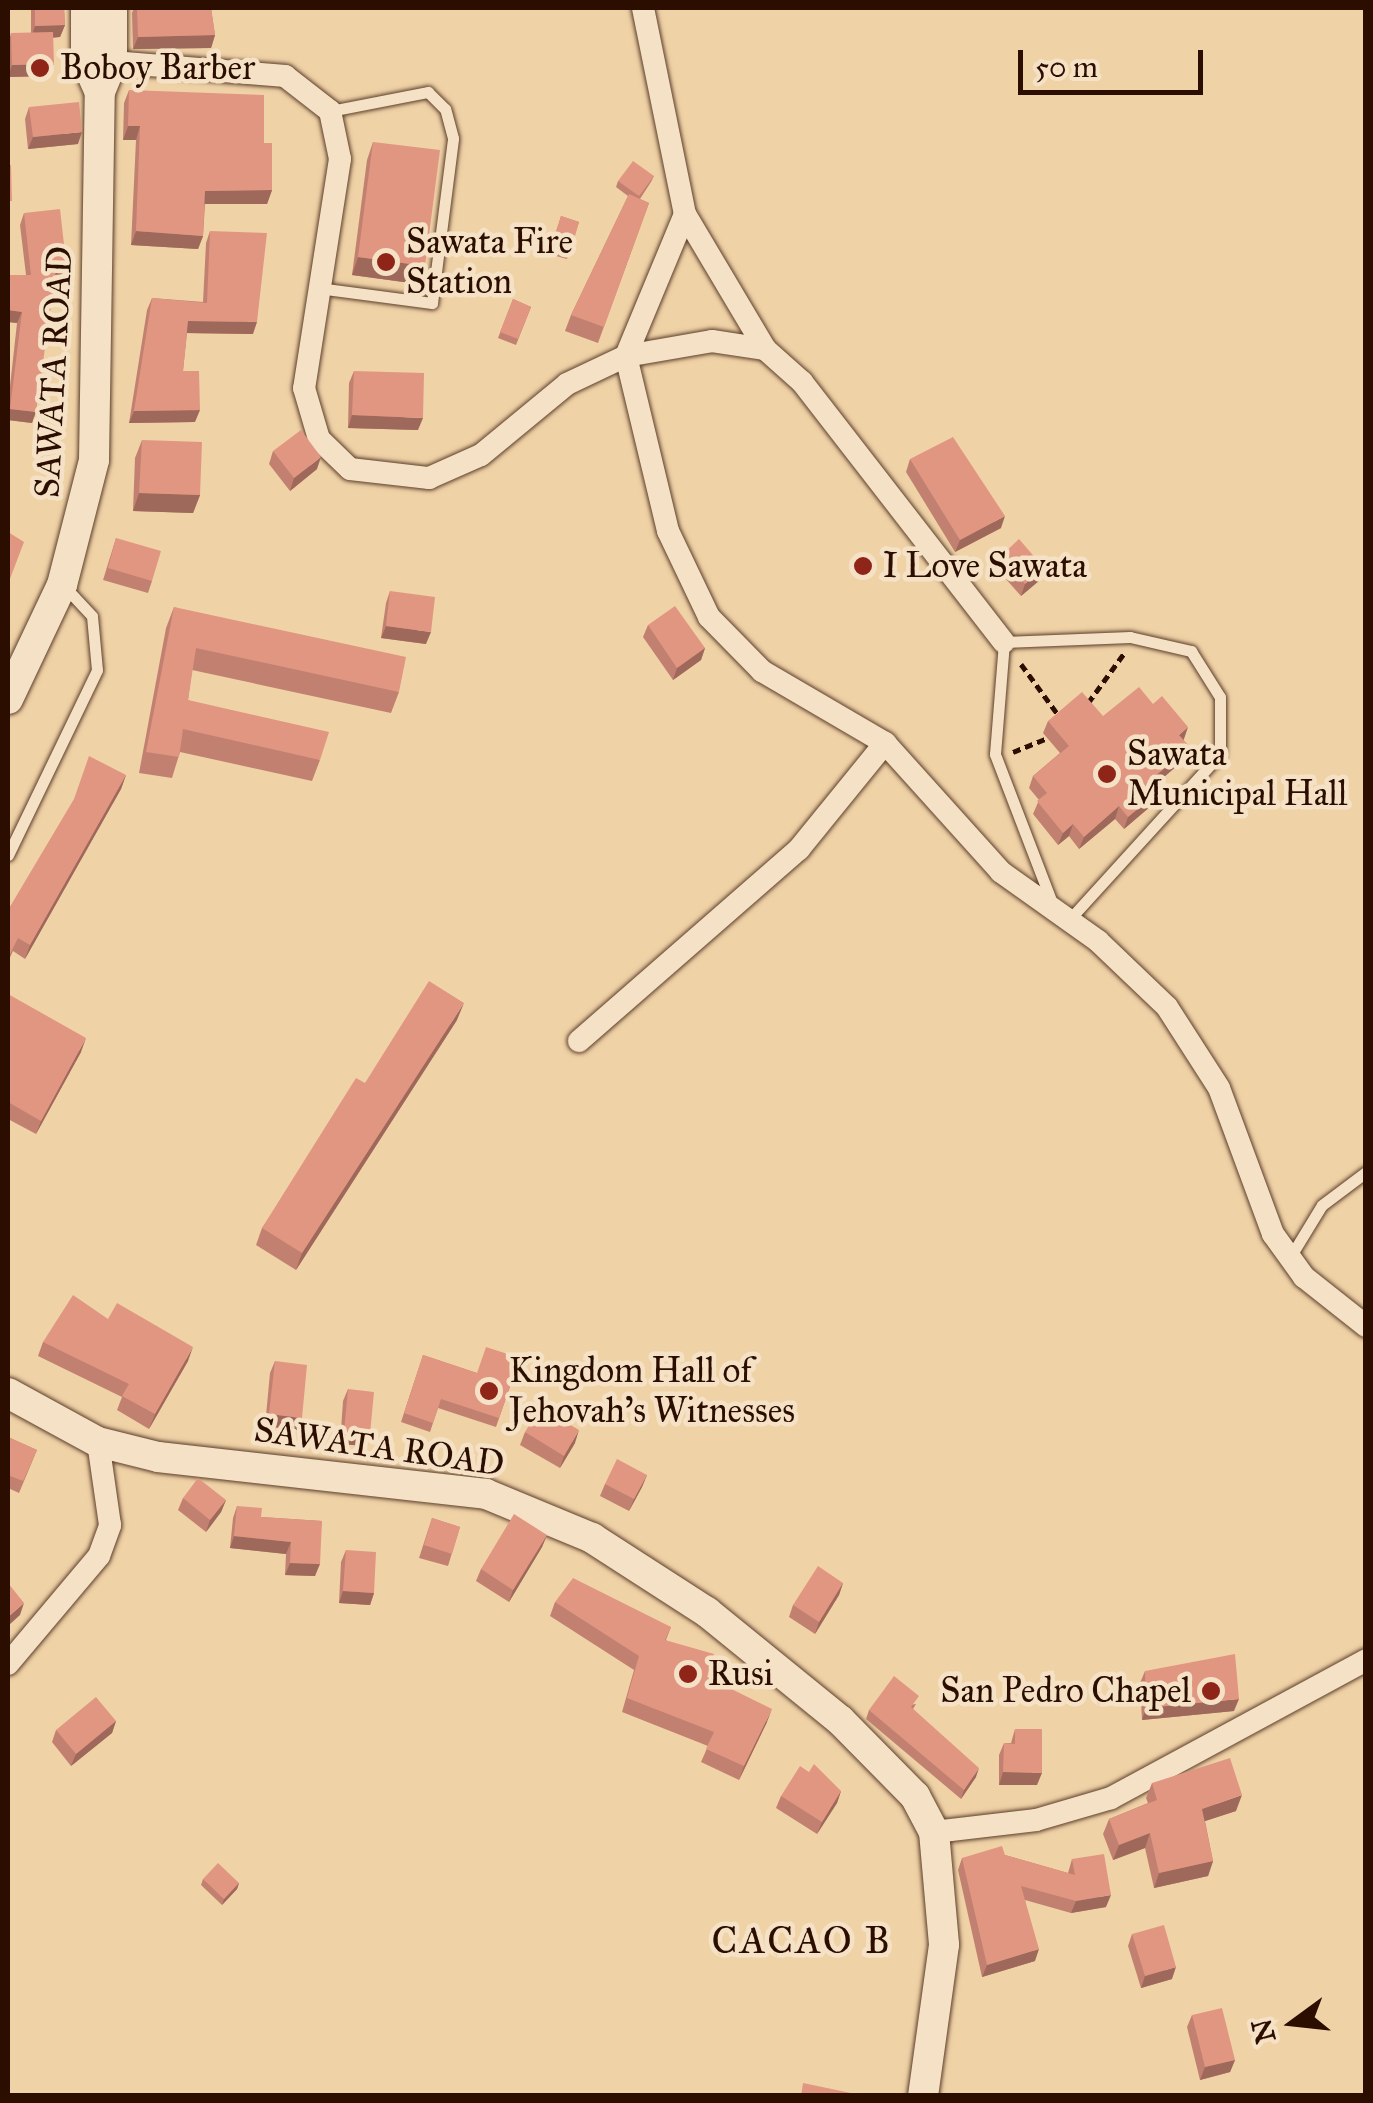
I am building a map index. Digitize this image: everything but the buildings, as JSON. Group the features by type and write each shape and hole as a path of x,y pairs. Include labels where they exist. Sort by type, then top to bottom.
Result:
{"main road":[{"name":"SAWATA ROAD","path":"8,699 62,586 94,460 100,92 99,61 86,8"},
{"name":"SAWATA ROAD","path":"99,61 112,8"},
{"name":"SAWATA ROAD","path":"8,1393 98,1442 468,1491 540,1512 768,1660 888,1767 934,1832"},
{"path":"923,2096 944,1945 934,1832"}],"street":[{"path":"642,8 685,214 765,349 802,382 1004,642"},
{"path":"99,61 285,76 330,111 340,159 304,364 308,413 333,456 374,478 457,469 567,384 626,356 712,341 765,349"},
{"path":"685,214 626,356 662,512 708,617 762,671 884,743 1000,872 1134,972 1200,1052 1254,1200 1289,1259 1366,1326"},
{"path":"579,1041 799,849 884,743"},
{"path":"8,1664 99,1556 110,1525 98,1442"},
{"path":"934,1832 1036,1820 1111,1798 1366,1660"}],"lane":[{"path":"318,288 432,303 453,138 446,109 428,92 330,111"},
{"path":"8,856 97,670 92,616 62,586"},
{"path":"1130,637 1167,641 1209,670 1225,726 1220,754 1062,916 995,754 992,713 1004,642 1130,637"},
{"path":"1289,1259 1322,1205 1366,1172"}],"path":[{"path":"1082,709 1112,676 1130,637"},
{"path":"1004,642 1060,718"},
{"path":"995,754 1048,738"}],"place":[{"name":"Boboy Barber","path":"40,68"},
{"name":"Sawata Fire Station","path":"386,262"},
{"name":"I Love Sawata","path":"863,566"},
{"name":"Sawata Municipal Hall","path":"1107,774"},
{"name":"Kingdom Hall of Jehovah's Witnesses","path":"489,1391"},
{"name":"Rusi","path":"688,1674"},
{"name":"San Pedro Chapel","path":"1211,1691"}],"district":[{"name":"CACAO B","path":"802,1941"}]}
